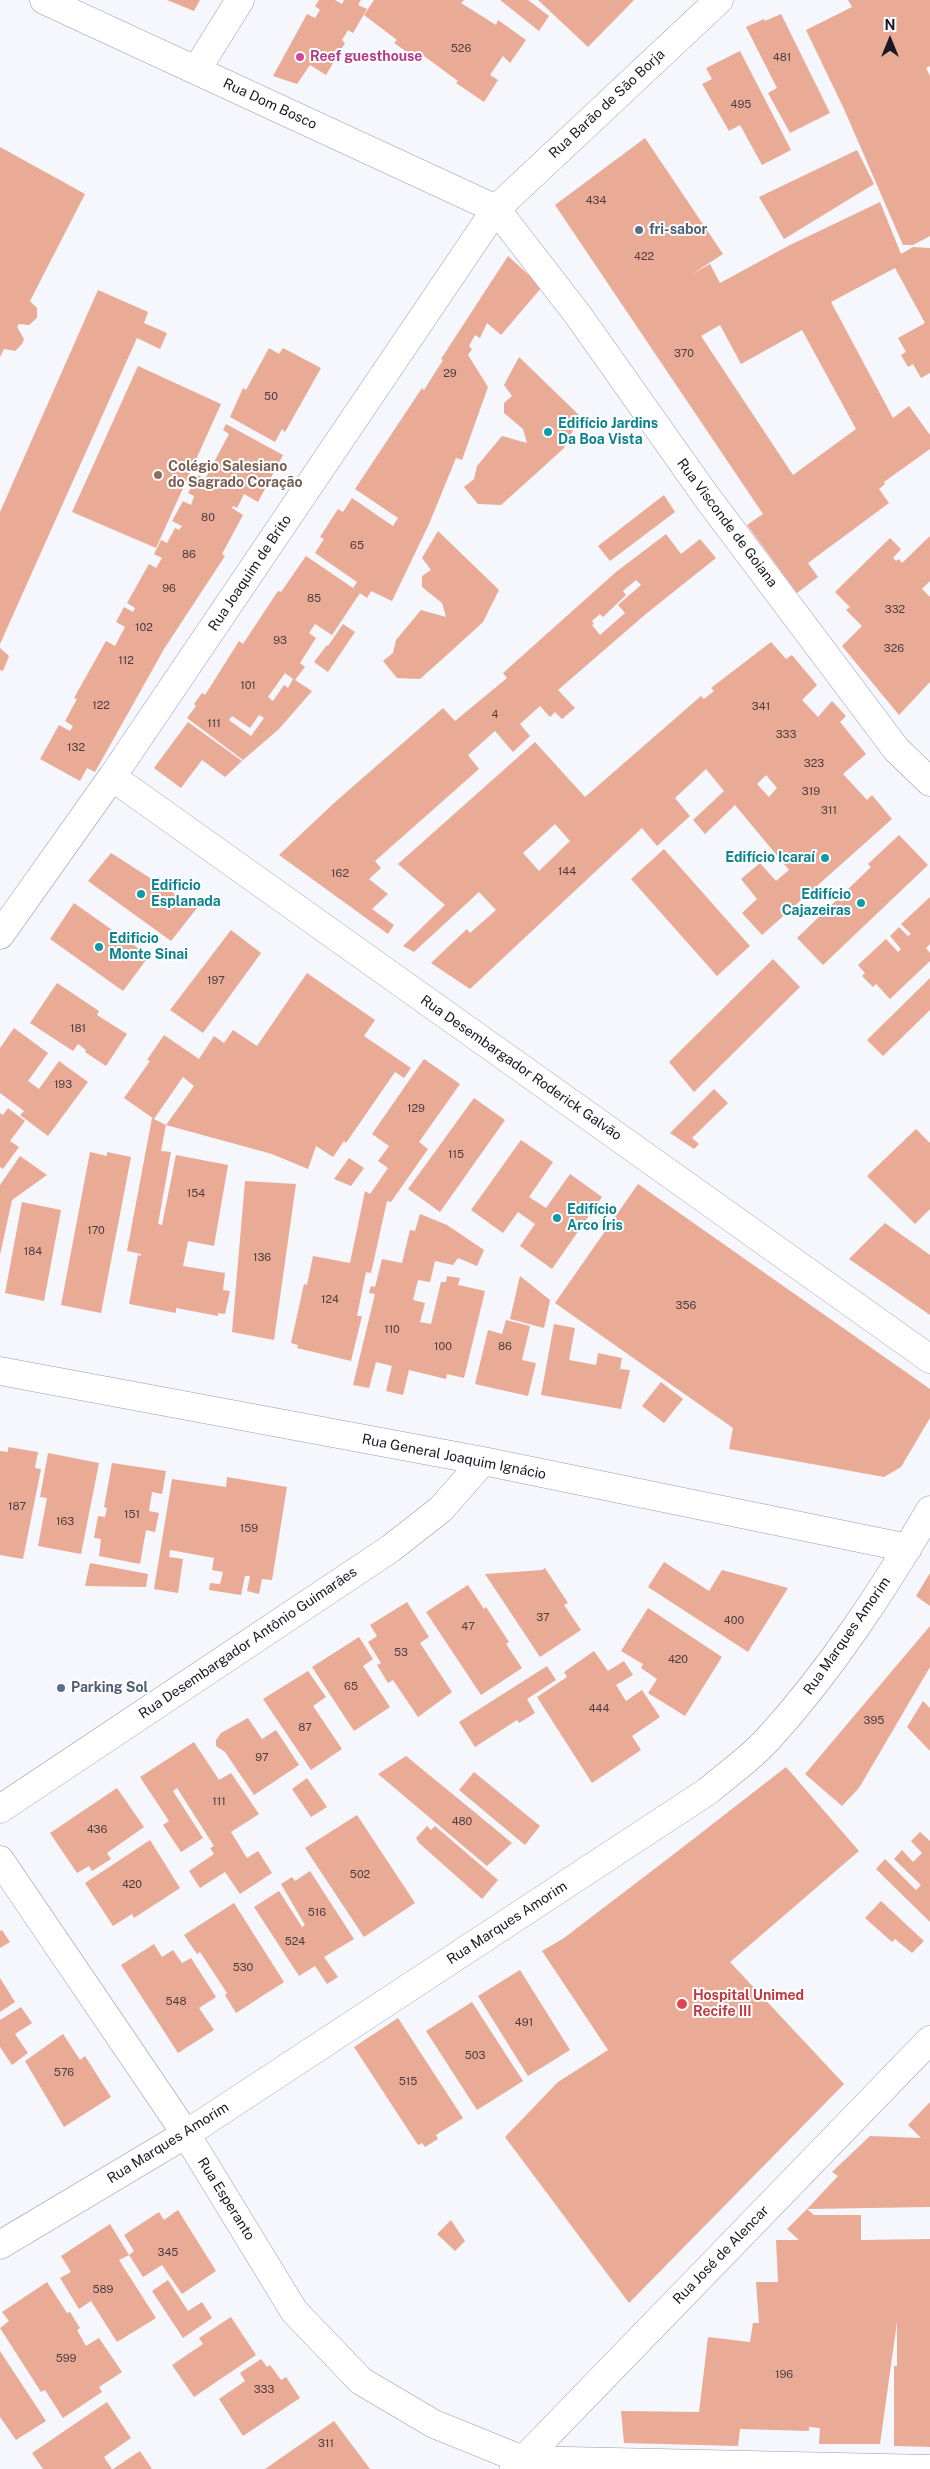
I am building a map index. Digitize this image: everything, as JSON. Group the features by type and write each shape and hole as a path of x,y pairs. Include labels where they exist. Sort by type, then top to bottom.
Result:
{"street":[{"name":"Rua Dom Bosco","path":"44,0 496,209"},
{"path":"197,70 240,0"},
{"name":"Rua Barão de São Borja","path":"496,209 719,0"},
{"name":"Rua Joaquim de Brito","path":"0,935 112,776 496,209"},
{"name":"Rua Visconde de Goiana","path":"496,209 578,316 706,496 890,741 930,782"},
{"name":"Rua Desembargador Roderick Galvão","path":"112,776 930,1360"},
{"name":"Rua General Joaquim Ignácio","path":"0,1371 483,1462 908,1548"},
{"name":"Rua Desembargador Antônio Guimarães","path":"0,1809 390,1549 441,1509 483,1462"},
{"name":"Rua Marques Amorim","path":"0,2245 186,2134 708,1792 767,1741 816,1684 908,1548 930,1510"},
{"name":"Rua Esperanto","path":"0,1860 186,2134 294,2310 361,2381 434,2424 517,2465"},
{"name":"Rua José de Alencar","path":"517,2465 930,2040"},
{"path":"517,2465 930,2469"}],"building":[{"path":"167,0 200,0 194,11"},
{"path":"319,0 335,0 342,4 344,0 361,0 358,5 367,9 353,33 348,30 342,40 345,43 326,75 310,65 297,84 273,76 307,14 315,18 320,10 315,6"},
{"path":"374,0 464,0 461,3 496,25 498,20 526,40 510,63 503,56 490,75 498,80 484,102 456,83 458,81 424,56 420,61 394,43 397,40 364,15"},
{"path":"500,0 528,0 549,16 539,31"},
{"path":"538,0 634,0 588,47"},
{"path":"848,0 930,0 930,66 926,68 930,76 930,236 913,245 903,245 844,109 806,30 852,7"},
{"path":"781,14 830,113 790,133 768,93 777,88 746,27"},
{"path":"740,51 791,150 762,165 740,125 729,131 702,84 712,79 706,68"},
{"path":"645,138 723,254 692,274 710,264 720,283 788,246 880,202 901,254 913,247 930,248 930,373 921,378 913,364 908,367 901,355 906,352 898,338 925,323 895,268 831,302 893,418 909,406 930,435 930,449 884,482 885,484 879,489 889,503 808,563 818,577 797,593 747,525 763,514 555,205","holes":["720,325 741,364 802,330 856,429 793,475 701,336"]},
{"path":"0,147 85,194 30,301 37,308 37,318 29,325 19,324 17,327 24,339 22,344 15,351 4,349 0,357"},
{"path":"857,150 874,184 784,239 759,197"},
{"path":"508,256 542,287 501,335 487,323 480,338 475,335 469,346 472,349 468,355 488,387 462,460 456,458 429,524 392,601 371,591 367,598 360,593 332,635 315,624 309,633 316,638 300,663 305,667 295,680 312,691 279,729 243,760 187,718 196,706 194,704 202,693 205,695 239,641 243,644 278,591 281,592 306,556 353,588 357,582 315,553 324,539 320,537 338,509 343,512 352,498 393,526 398,518 355,489 422,388 424,390 443,360 441,359","holes":["285,673 293,679 288,688 284,685 273,701 268,697","259,715 264,718 251,736 229,720 232,716 250,728"]},
{"path":"98,290 148,312 144,323 167,333 160,349 137,338 0,644 0,512"},
{"path":"269,348 279,354 283,348 321,368 285,432 282,429 275,442 230,417 243,388 246,390"},
{"name":"Edifício Jardins Da Boa Vista","path":"519,357 580,416 564,448 501,505 478,504 464,487 474,479 477,466 502,436 527,443 523,429 504,413 504,403 512,396 504,385"},
{"path":"138,366 221,404 156,548 72,512"},
{"path":"226,424 283,455 258,502 244,494 237,508 233,506 232,508 243,515 222,554 225,556 164,649 95,772 87,768 80,781 40,759 59,725 70,731 73,726 65,721 77,699 74,698 106,641 115,646 125,627 116,622 124,607 133,612 135,608 127,603 149,564 156,568 162,558 154,554 161,540 167,543 175,528 179,530 182,526 172,521 183,501 191,505 194,496 188,493 198,475 205,479 229,434 223,430"},
{"path":"664,495 675,512 610,561 598,546"},
{"path":"438,531 499,590 483,622 420,679 397,678 383,661 393,653 396,640 421,610 446,617 442,603 422,587 422,576 431,570 422,558"},
{"path":"666,534 681,554 700,539 716,558 647,613 558,690 575,708 562,719 555,712 550,717 540,706 520,724 530,736 513,752 495,731 468,755 479,769 375,861 381,868 369,879 388,894 372,909 394,925 388,934 279,855 334,803 443,708 455,721 507,678 503,673 616,572","holes":["636,580 641,585 618,605 625,613 600,635 592,625 594,624 592,621 600,614 603,617 626,595 623,591"]},
{"path":"930,536 930,581 922,589 930,597 930,682 899,715 842,646 862,626 846,610 850,607 835,592 890,538 901,549 893,558 896,561 899,559 902,563"},
{"path":"343,624 355,632 328,672 314,662"},
{"path":"771,642 786,659 792,655 817,685 802,700 818,717 832,701 846,716 840,722 866,754 843,774 867,800 872,795 892,819 762,935 742,913 757,899 741,879 760,863 776,881 789,870 735,805 705,834 693,820 724,791 706,769 675,798 690,816 657,846 642,828 470,989 431,963 467,929 470,933 496,910 479,892 414,952 403,946 445,905 398,864 535,742 585,797 701,696 704,699 714,691 711,688","holes":["766,775 777,788 769,797 757,784","555,824 570,841 539,871 523,853"]},
{"path":"0,648 9,656 3,671 0,670"},
{"path":"188,722 242,761 225,777 202,760 181,788 154,768"},
{"name":"Edifício Cajazeiras","path":"899,835 928,865 823,965 797,938 871,867 868,864"},
{"path":"664,849 750,946 717,976 631,879"},
{"name":"Edificio Esplanada","path":"111,853 197,908 171,941 88,881"},
{"path":"930,897 930,944 926,948 930,953 930,961 890,999 876,984 873,987 862,976 865,973 858,965 886,939 898,952 901,949 890,936 899,927 908,936 911,934 901,924"},
{"name":"Edificio Monte Sinai","path":"74,903 149,956 123,991 50,939"},
{"path":"231,930 261,953 203,1033 170,1010"},
{"path":"773,959 800,987 694,1092 669,1062"},
{"path":"307,973 375,1020 364,1036 411,1068 404,1078 395,1072 346,1143 344,1141 333,1157 316,1146 308,1169 272,1154 166,1125 194,1086 183,1077 154,1119 124,1098 150,1061 147,1060 164,1035 199,1059 214,1036 224,1043 233,1030 257,1046"},
{"path":"930,978 930,1010 883,1056 867,1040"},
{"path":"57,983 99,1011 97,1015 127,1034 106,1066 85,1052 86,1050 78,1044 73,1051 30,1023"},
{"path":"14,1028 48,1053 28,1081 39,1089 59,1061 88,1082 48,1136 20,1115 24,1111 0,1093 0,1048"},
{"path":"424,1059 460,1084 419,1142 428,1149 391,1202 387,1201 371,1273 366,1272 357,1316 362,1316 351,1361 297,1348 298,1345 291,1343 304,1284 307,1285 313,1256 350,1263 365,1191 370,1194 388,1168 378,1161 389,1146 372,1134"},
{"path":"714,1089 728,1103 692,1138 699,1144 694,1149 670,1133"},
{"path":"474,1098 505,1120 440,1212 408,1189"},
{"path":"8,1108 25,1121 10,1141 19,1147 3,1169 0,1167 0,1113 3,1115"},
{"path":"152,1118 166,1125 161,1151 171,1152 158,1224 162,1225 176,1155 228,1165 214,1246 188,1241 183,1266 225,1273 223,1290 230,1291 225,1314 218,1313 218,1316 176,1308 176,1313 129,1304 138,1255 141,1256 141,1254 127,1251"},
{"path":"916,1129 930,1143 930,1209 915,1224 867,1176"},
{"path":"521,1140 553,1162 529,1197 546,1208 570,1174 602,1197 552,1269 520,1246 535,1224 518,1212 503,1233 471,1210"},
{"path":"90,1152 107,1156 107,1152 131,1157 101,1313 61,1305"},
{"path":"20,1156 47,1175 12,1200 0,1255 0,1185"},
{"path":"349,1158 364,1168 351,1186 334,1179"},
{"path":"245,1181 296,1184 274,1340 232,1332"},
{"path":"638,1184 930,1389 930,1418 901,1467 884,1477 729,1449 733,1428 555,1303"},
{"path":"22,1202 61,1210 44,1301 5,1293"},
{"path":"420,1214 447,1225 484,1250 477,1266 458,1258 453,1265 435,1261 430,1282 418,1280 413,1300 425,1303 420,1322 431,1324 441,1282 446,1282 447,1276 460,1278 458,1285 485,1291 464,1378 447,1374 446,1379 409,1370 403,1395 386,1391 392,1366 376,1362 369,1388 353,1385 375,1294 369,1293 371,1286 375,1287 382,1259 402,1263 410,1230 415,1231"},
{"path":"885,1223 930,1255 930,1315 849,1259"},
{"path":"520,1276 550,1300 544,1328 510,1319"},
{"path":"506,1320 530,1326 522,1360 536,1363 528,1396 475,1384 488,1330 502,1334"},
{"path":"554,1324 575,1328 569,1360 596,1365 598,1353 622,1358 620,1369 630,1370 621,1409 541,1395"},
{"path":"661,1382 683,1399 664,1423 642,1406"},
{"path":"8,1447 38,1452 35,1468 41,1469 23,1559 0,1555 0,1451 8,1452"},
{"path":"48,1453 99,1463 81,1554 38,1546 47,1498 40,1497"},
{"path":"112,1463 166,1471 162,1494 152,1492 149,1511 159,1513 155,1532 146,1530 140,1564 99,1556 101,1539 94,1538 98,1516 105,1517 107,1508 104,1507"},
{"path":"227,1477 287,1487 272,1580 262,1579 259,1594 247,1591 250,1576 245,1576 241,1595 209,1590 210,1583 220,1584 223,1572 212,1570 214,1558 170,1550 169,1557 183,1559 178,1593 154,1589 172,1479 226,1487"},
{"path":"664,1562 709,1591 722,1570 788,1588 748,1652 648,1587"},
{"path":"90,1563 148,1574 146,1587 85,1586"},
{"path":"545,1568 568,1603 564,1605 581,1630 540,1657 485,1574 542,1570"},
{"path":"930,1573 930,1606 916,1596"},
{"path":"468,1585 484,1609 486,1607 509,1642 506,1644 522,1668 481,1695 426,1612"},
{"path":"407,1602 429,1637 420,1643 452,1692 418,1717 393,1680 388,1683 377,1665 381,1663 368,1642 377,1636 370,1625"},
{"path":"648,1608 722,1657 685,1716 648,1693 657,1679 641,1668 643,1664 621,1651"},
{"path":"930,1626 930,1667 859,1788 842,1806 805,1774"},
{"path":"359,1637 373,1659 363,1666 390,1707 354,1731 312,1667"},
{"path":"594,1651 608,1671 624,1661 633,1675 616,1685 626,1701 642,1690 660,1717 632,1736 641,1750 592,1783 537,1697 567,1677 564,1672"},
{"path":"547,1666 556,1680 527,1699 535,1713 519,1723 517,1720 475,1747 459,1722"},
{"path":"308,1671 326,1697 313,1706 342,1749 311,1770 263,1699"},
{"path":"923,1701 930,1708 930,1751 907,1727"},
{"path":"248,1718 262,1739 276,1730 299,1765 254,1795 225,1752 216,1746 216,1740 221,1733"},
{"path":"194,1742 219,1780 231,1773 259,1814 231,1832 247,1858 258,1851 272,1873 240,1894 225,1872 200,1888 189,1871 214,1854 210,1848 214,1846 177,1788 173,1791 203,1838 181,1852 163,1825 169,1821 140,1777"},
{"path":"406,1756 512,1843 487,1866 378,1774"},
{"name":"Hospital Unimed Recife III","path":"786,1767 859,1851 730,1962 844,2084 629,2303 505,2137 558,2082 608,2050 542,1951 564,1938"},
{"path":"474,1772 540,1826 525,1845 459,1790"},
{"path":"307,1778 327,1807 311,1817 292,1789"},
{"path":"117,1788 144,1827 107,1853 111,1859 92,1871 89,1866 77,1873 50,1833"},
{"path":"357,1815 415,1903 364,1937 305,1848"},
{"path":"427,1826 431,1830 435,1826 498,1880 482,1899 419,1843 416,1838"},
{"path":"920,1832 930,1841 930,1922 876,1869 885,1859 916,1890 921,1885 894,1859 902,1850 913,1862 922,1853 911,1841"},
{"path":"150,1840 180,1888 134,1918 132,1914 113,1926 85,1883"},
{"path":"310,1871 354,1939 324,1957 338,1977 327,1984 315,1966 299,1976 254,1907 279,1891 302,1927 305,1925 281,1884 292,1877 295,1881"},
{"path":"881,1901 924,1941 912,1953 895,1939 892,1942 865,1918"},
{"path":"234,1903 284,1982 236,2013 225,1995 227,1993 200,1952 197,1954 184,1935"},
{"path":"2,1930 10,1942 0,1948 0,1931"},
{"path":"154,1944 162,1957 173,1950 182,1963 191,1958 216,1997 199,2008 214,2030 178,2053 121,1965"},
{"path":"520,1970 570,2050 528,2076 478,1996"},
{"path":"0,1978 15,2002 0,2012"},
{"path":"472,2002 523,2081 477,2110 426,2031"},
{"path":"21,2007 32,2023 15,2034 28,2053 12,2065 0,2047 0,2020"},
{"path":"398,2018 463,2118 436,2135 438,2139 425,2147 422,2143 418,2145 354,2047"},
{"path":"63,2034 80,2060 85,2056 111,2097 64,2127 25,2061"},
{"path":"930,2102 930,2207 807,2209 838,2176 832,2172 870,2136 921,2138 908,2125"},
{"path":"807,2209 814,2215 861,2215 861,2240 930,2239 930,2447 894,2446 894,2366 897,2366 897,2322 880,2444 819,2444 820,2428 809,2427 809,2431 740,2429 738,2446 624,2443 621,2411 699,2412 708,2337 750,2342 753,2323 759,2323 756,2282 778,2282 776,2240 799,2240 787,2229"},
{"path":"178,2210 216,2271 182,2294 162,2265 143,2277 129,2255 134,2251 124,2235 159,2212 164,2220"},
{"path":"451,2220 465,2241 455,2251 437,2234"},
{"path":"110,2224 129,2255 119,2260 156,2318 117,2342 91,2301 79,2309 60,2278 71,2272 61,2256"},
{"path":"168,2280 188,2311 202,2302 212,2318 183,2338 152,2291"},
{"path":"47,2282 67,2313 70,2312 80,2328 77,2330 86,2346 99,2338 122,2372 99,2387 102,2392 63,2418 45,2390 41,2392 0,2328 9,2321 2,2312"},
{"path":"231,2317 256,2355 194,2397 172,2365 203,2344 199,2338"},
{"path":"0,2351 46,2421 16,2440 0,2417"},
{"path":"261,2359 267,2367 270,2365 281,2380 286,2377 300,2398 243,2436 219,2399 245,2381 240,2373"},
{"path":"107,2402 131,2438 104,2457 112,2469 43,2469 32,2453"},
{"path":"334,2421 370,2469 265,2469"},
{"path":"140,2451 152,2469 113,2469"}],"place":[{"name":"Reef guesthouse","path":"300,57"},
{"name":"fri-sabor","path":"639,230"},
{"name":"Edifício Jardins Da Boa Vista","path":"548,432"},
{"name":"Colégio Salesiano do Sagrado Coração","path":"158,475"},
{"name":"Edifício Icaraí","path":"825,858"},
{"name":"Edificio Esplanada","path":"141,894"},
{"name":"Edifício Cajazeiras","path":"861,903"},
{"name":"Edificio Monte Sinai","path":"99,947"},
{"name":"Edifício Arco Íris","path":"557,1218"},
{"name":"Parking Sol","path":"61,1688"},
{"name":"Hospital Unimed Recife III","path":"682,2004"}]}
